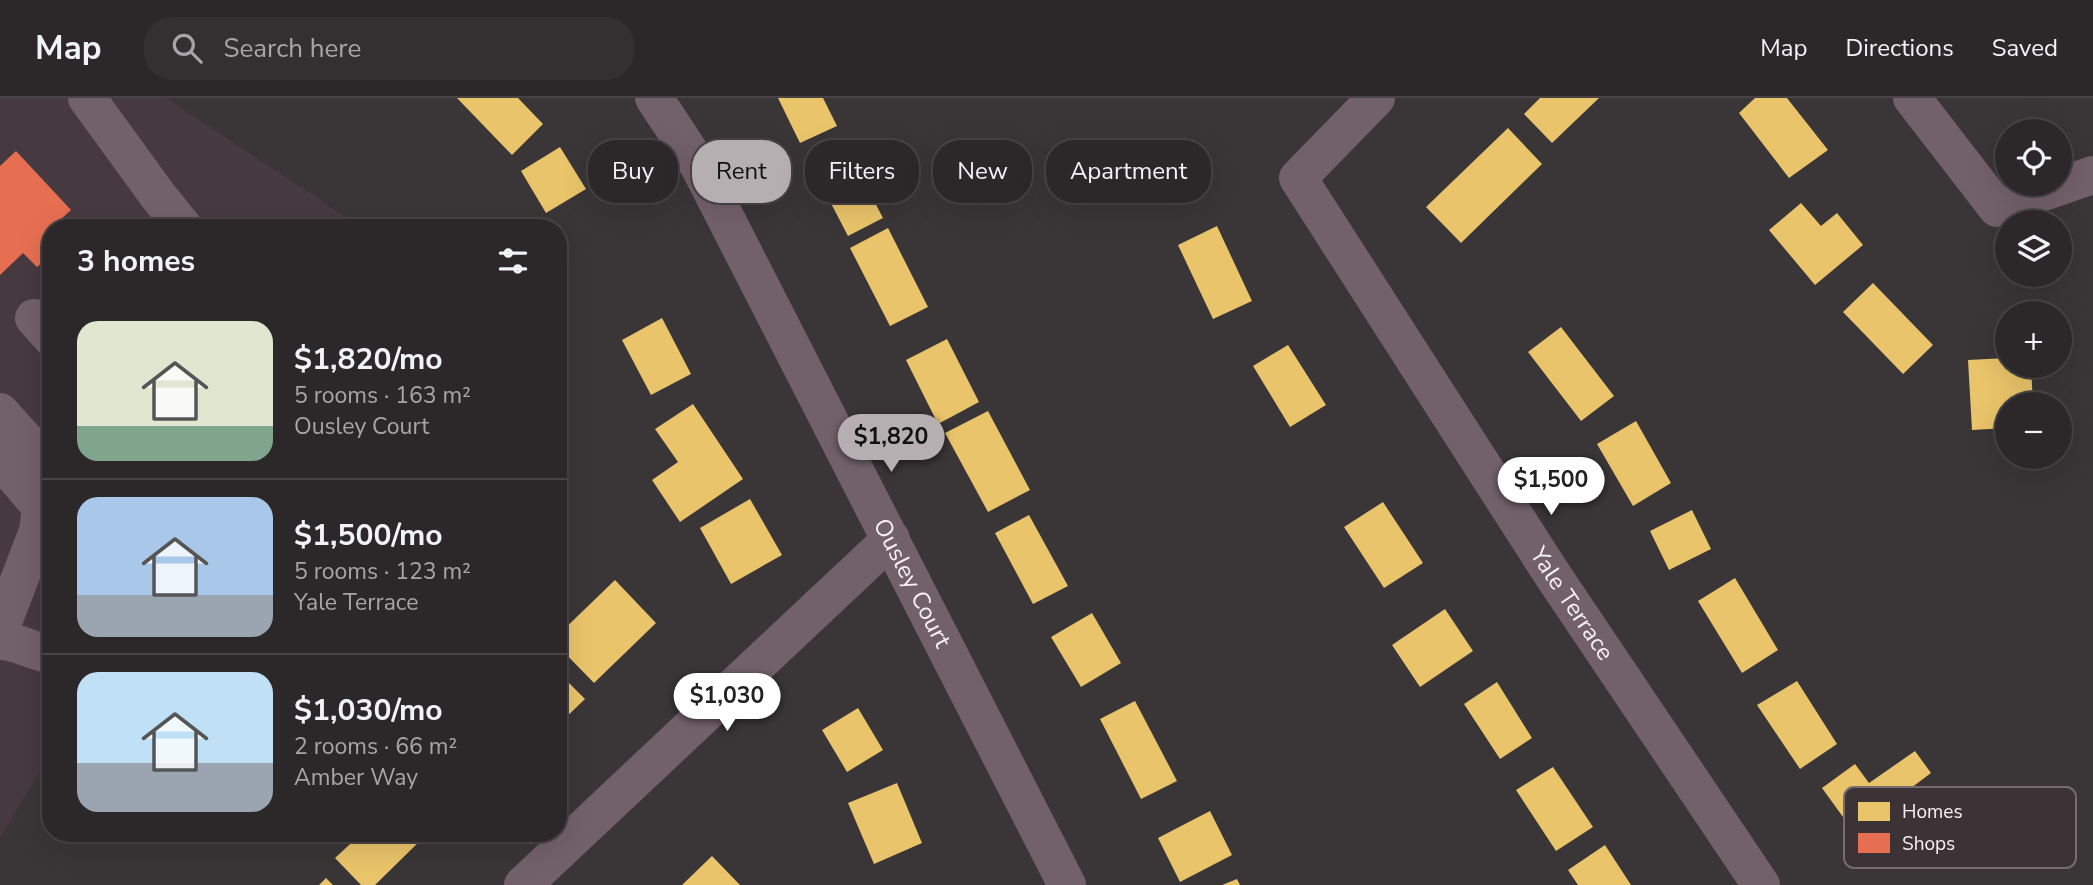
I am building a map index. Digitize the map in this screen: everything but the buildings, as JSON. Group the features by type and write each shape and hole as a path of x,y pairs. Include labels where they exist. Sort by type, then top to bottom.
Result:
{"street":[{"path":"87,98 177,219"},
{"name":"Ousley Court","path":"654,98 699,166 1067,885"},
{"name":"Yale Terrace","path":"1376,98 1298,178 1550,571 1760,885"},
{"path":"1912,98 1997,208 2093,175"},
{"path":"0,412 42,458"},
{"path":"0,459 41,507 38,531 0,629"},
{"path":"523,885 891,539"},
{"path":"0,641 12,641 42,652"}],"shaded area":[{"path":"0,98 166,98 349,219 42,219 42,768 0,838"}]}
